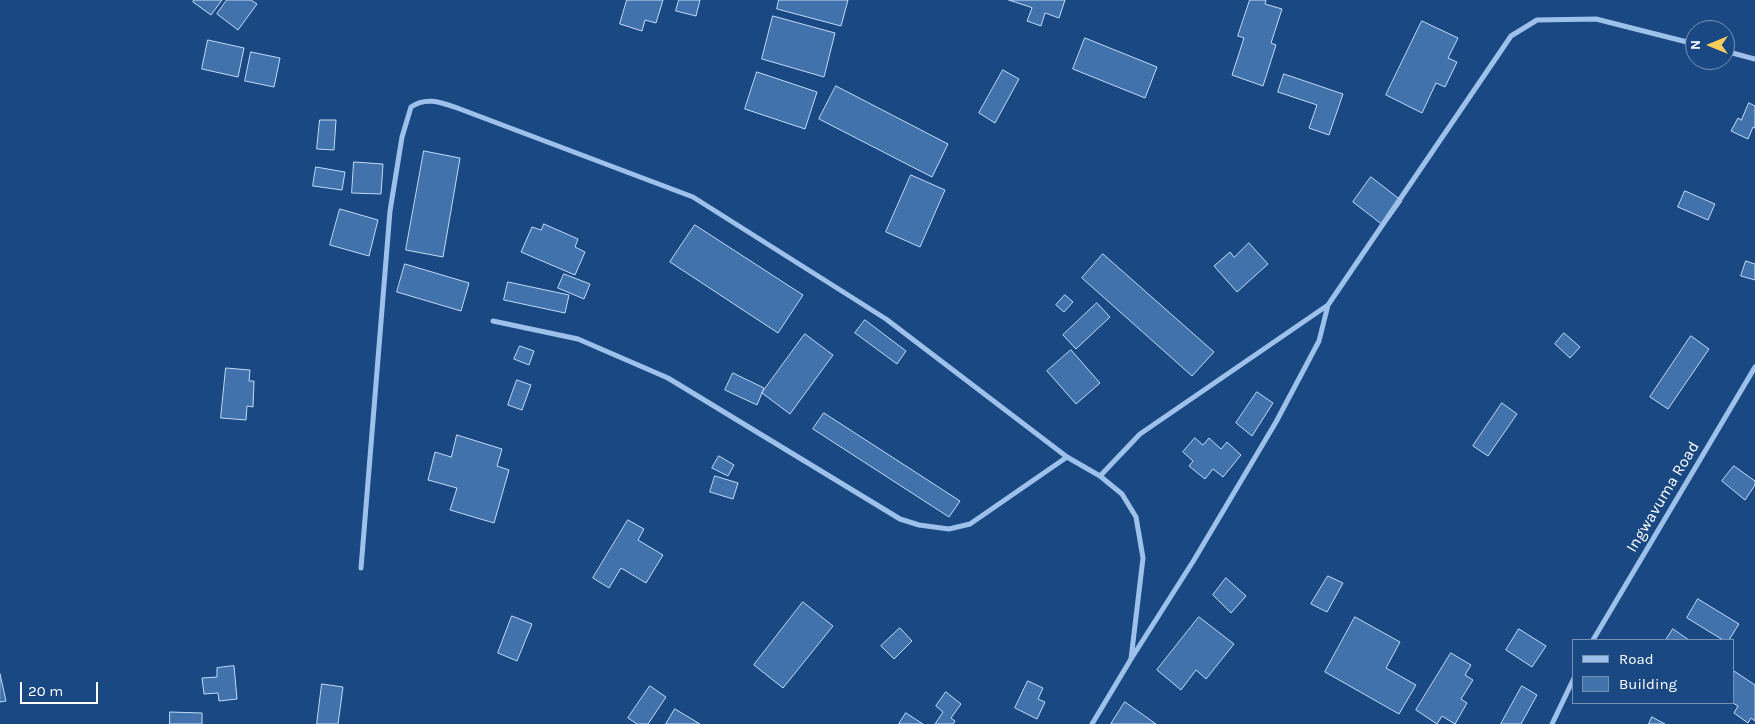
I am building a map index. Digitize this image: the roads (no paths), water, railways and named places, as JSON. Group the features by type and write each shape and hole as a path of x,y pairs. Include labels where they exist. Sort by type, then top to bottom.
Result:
{"street":[{"path":"1092,724 1194,560 1276,422 1319,341 1328,305 1511,36 1537,20 1596,19 1685,41"},
{"path":"1735,54 1755,59"},
{"path":"361,568 390,211 402,137 411,107 419,101 431,100 460,109 693,197 886,319 1066,457 1100,476 1122,494 1136,517 1139,533 1143,558 1131,659"},
{"path":"1100,476 1140,434 1328,305"},
{"path":"494,321 578,339 668,378 900,519 919,525 949,529 970,524 1066,457"},
{"name":"Ingwavuma Road","path":"1594,639 1755,367"},
{"path":"1552,724 1572,682"}]}
